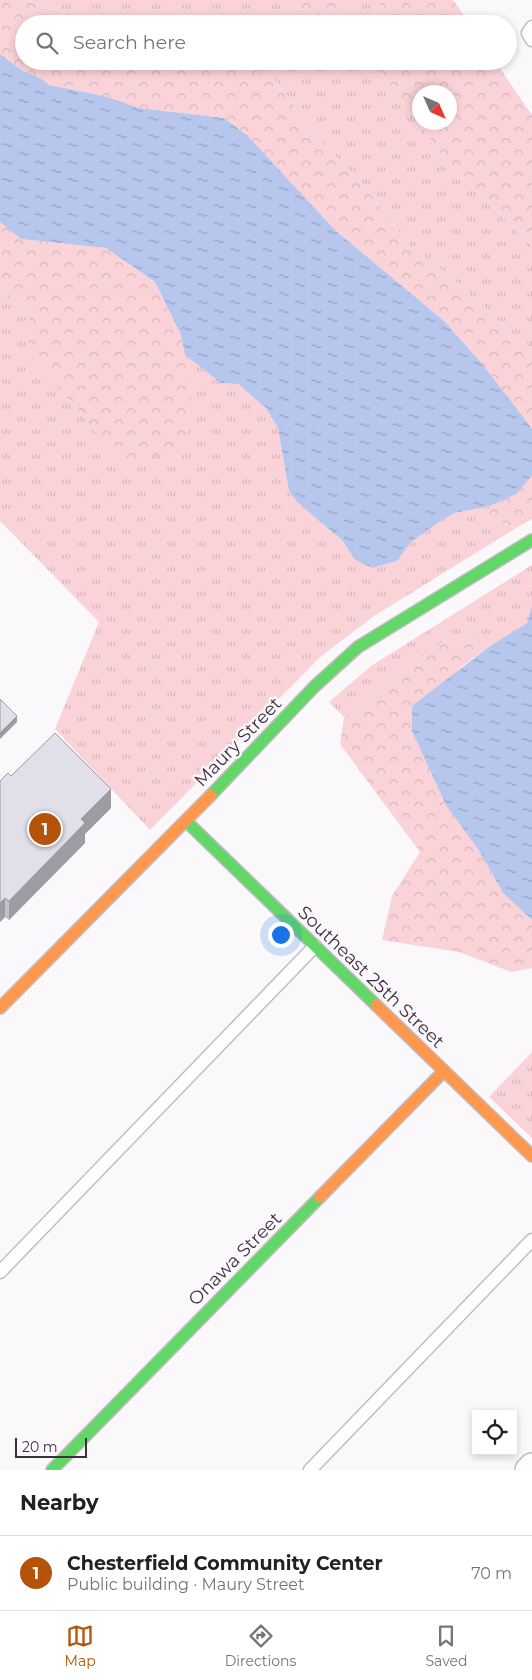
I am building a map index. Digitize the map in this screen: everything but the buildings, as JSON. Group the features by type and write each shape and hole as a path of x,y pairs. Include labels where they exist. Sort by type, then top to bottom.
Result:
{"street":[{"name":"Maury Street","path":"0,1008 186,821 314,687 358,647 532,540"},
{"name":"Southeast 25th Street","path":"186,821 443,1072 532,1156"},
{"name":"Onawa Street","path":"52,1470 443,1072"},
{"path":"528,1470 532,1466"}],"lane":[{"path":"532,27 528,33 532,40"},
{"path":"0,1272 315,946"},
{"path":"310,1470 532,1240"}],"green space":[{"path":"0,0 24,0 72,15 15,15 15,65 0,54"},
{"path":"24,0 280,0 315,15 72,15"},
{"path":"280,0 355,0 352,3 320,15 315,15"},
{"path":"355,0 383,0 373,15 320,15 352,3"},
{"path":"383,0 453,0 464,15 373,15"},
{"path":"22,70 253,70 275,80 310,130 366,188 410,246 451,277 520,341 532,348 532,430 484,366 443,320 335,230 248,136 224,118 139,108 104,96 49,85 42,79"},
{"path":"221,70 380,70 412,115 412,130 423,130 448,163 532,246 532,348 520,341 451,277 410,246 366,188 310,130 275,80"},
{"path":"380,70 501,70 532,115 532,246 448,163 423,130 457,130 457,85 412,85 412,115"},
{"path":"0,222 21,239 106,248 155,282 181,335 188,368 192,403 186,449 120,462 28,351 30,315 0,291"},
{"path":"0,291 30,315 192,403 185,355 221,383 238,384 266,408 278,428 289,491 298,503 342,540 355,560 372,568 397,561 411,542 455,513 490,506 488,518 516,528 374,616 320,657 150,830 55,729 99,622 0,521"},
{"path":"532,475 532,519 516,528 488,518 490,506 517,494"},
{"path":"532,565 532,605 527,623 490,646 479,636 441,643 344,717 329,702 371,666"},
{"path":"479,636 490,646 457,670 478,849 503,893 532,920 532,968 511,972 459,952 382,940 392,896 420,852 340,744 344,717 441,643"},
{"path":"532,1052 532,1138 489,1097"}],"water":[{"path":"0,54 15,65 15,70 22,70 42,79 49,85 104,96 139,108 224,118 248,136 335,230 443,320 484,366 532,429 532,475 517,494 490,506 455,513 442,520 411,542 397,561 372,568 355,560 342,540 298,503 289,491 278,428 266,408 238,384 221,383 185,355 181,335 155,282 106,248 21,239 0,222"},
{"path":"532,605 532,920 503,893 478,849 446,805 412,731 412,706 490,646 527,623"}],"traffic: fast":[{"path":"211,795 314,687 358,647 532,540"},
{"path":"186,821 376,1005"},
{"path":"52,1470 320,1197"}],"traffic: slow":[{"path":"0,1008 211,795"},
{"path":"376,1005 532,1156"},
{"path":"320,1197 443,1072"}],"place":[{"name":"Chesterfield Community Center","path":"45,829"}]}
